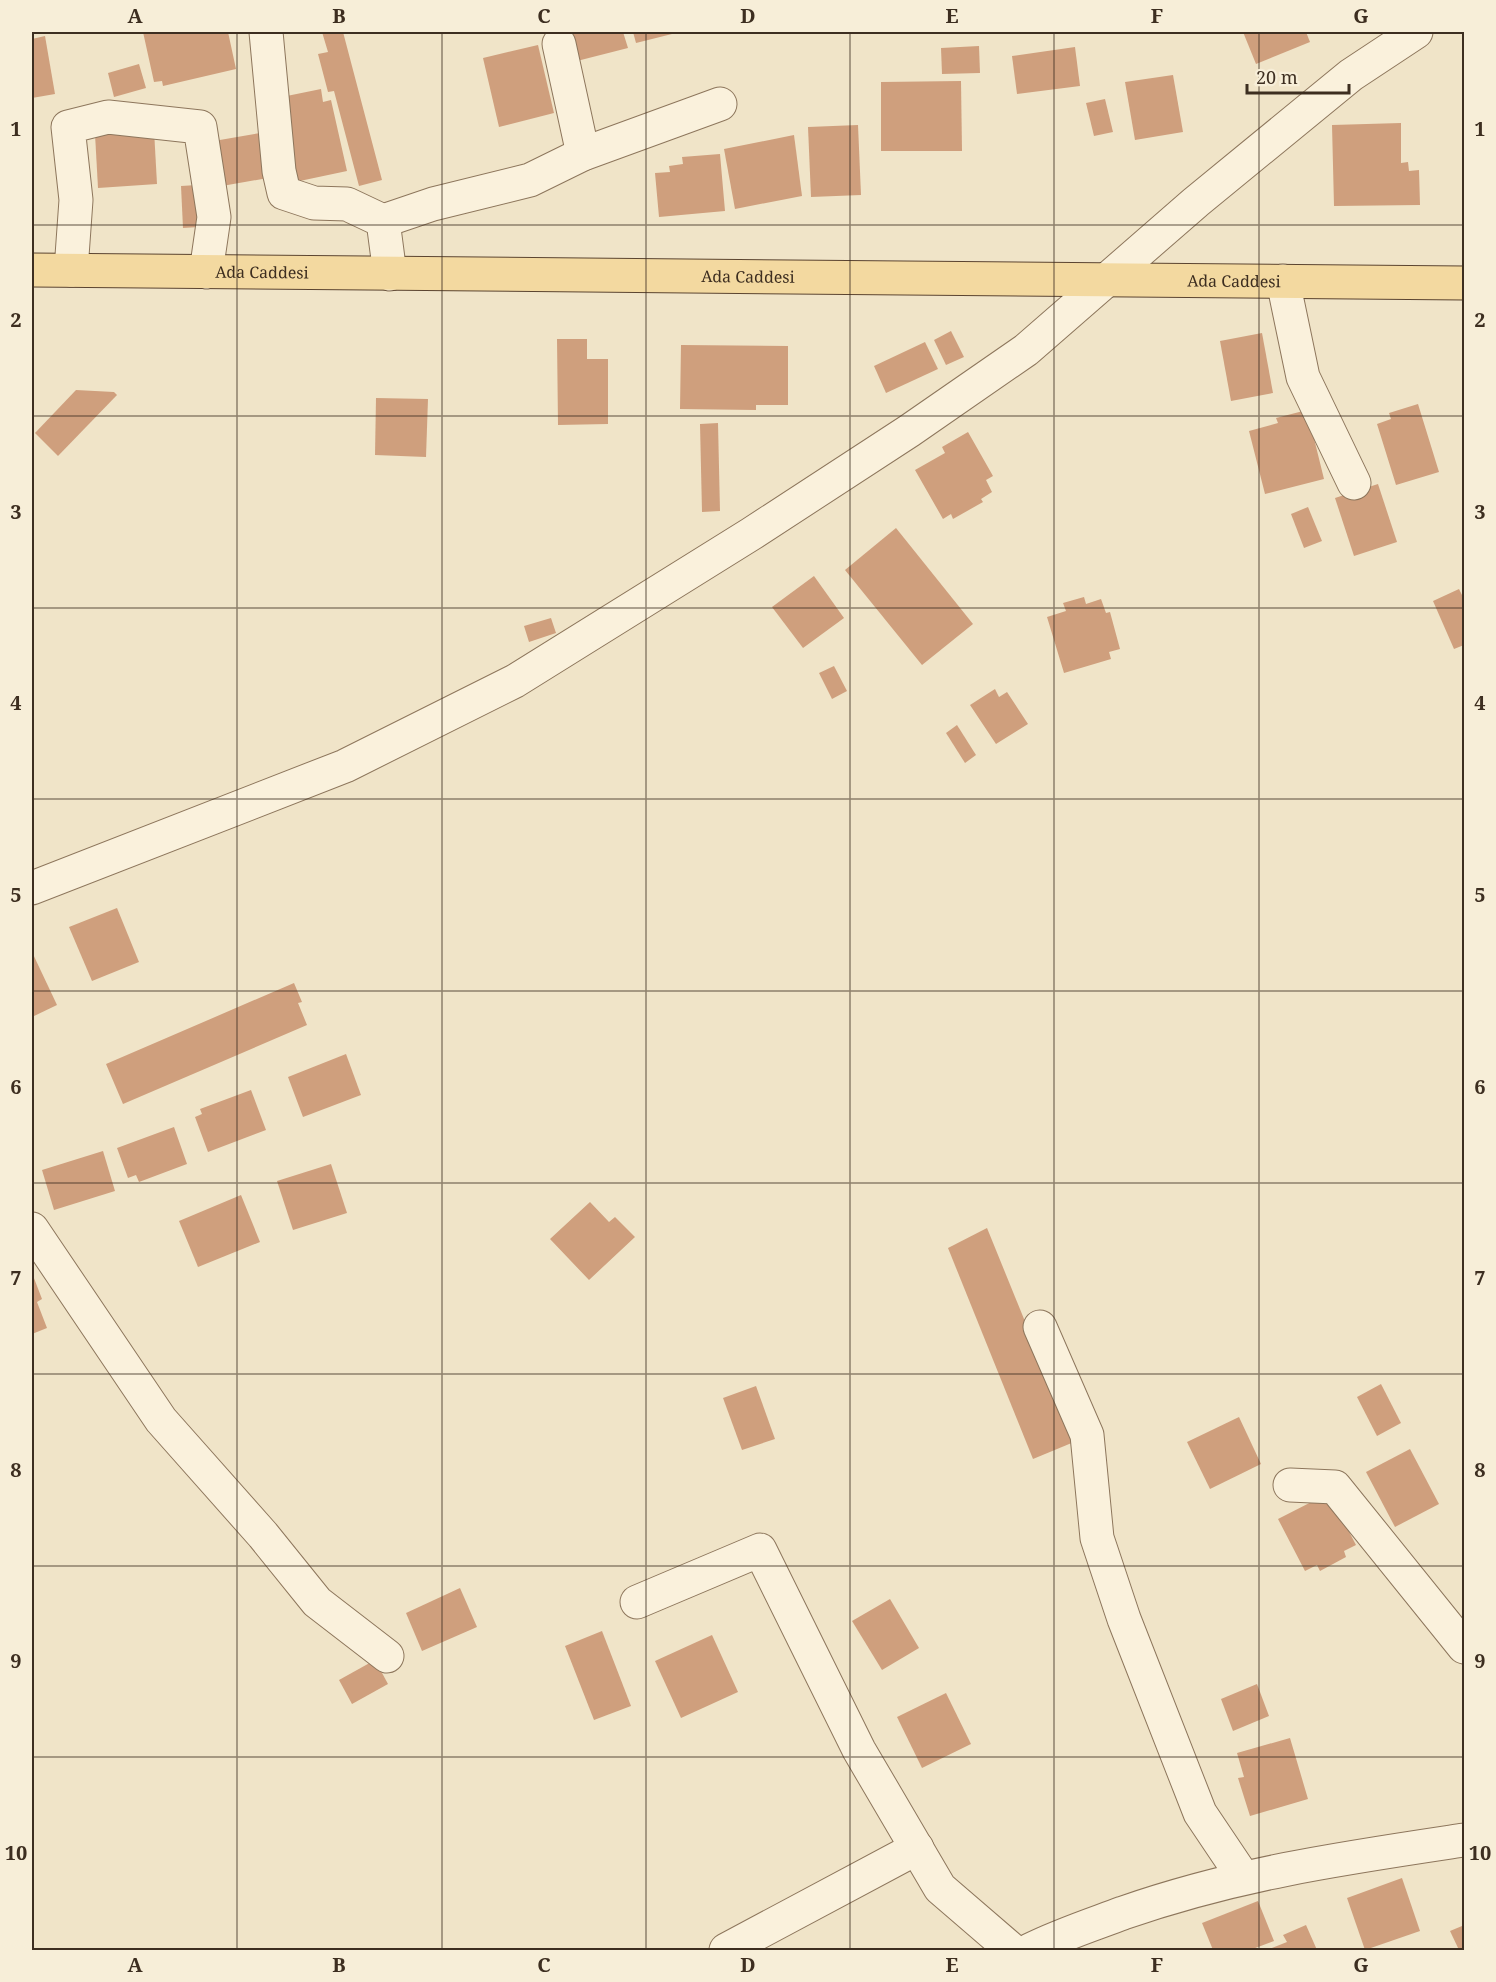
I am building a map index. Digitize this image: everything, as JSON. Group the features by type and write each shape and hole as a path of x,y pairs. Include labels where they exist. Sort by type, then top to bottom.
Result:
{"main road":[{"name":"Ada Caddesi","path":"32,270 1464,283"}],"street":[{"path":"266,32 279,171 284,193 314,203 347,204 383,221 433,204 530,180 583,154 720,104"},
{"path":"32,888 345,766 515,681 909,431 1026,350 1196,202 1341,82 1416,32"},
{"path":"559,44 583,154"},
{"path":"71,270 76,200 68,127 108,117 200,126 214,217 206,273"},
{"path":"383,221 390,274"},
{"path":"1283,281 1303,377 1354,483"},
{"path":"32,1229 161,1420 263,1535 317,1602 387,1656"},
{"path":"1040,1327 1087,1435 1097,1538 1124,1619 1200,1813 1243,1877"},
{"path":"1290,1485 1335,1487 1464,1647"},
{"path":"637,1602 760,1550 859,1750 940,1888 1012,1950"},
{"path":"1045,1946 1175,1895 1243,1877 1312,1862 1464,1840"},
{"path":"726,1950 917,1848"}],"building":[{"path":"143,32 228,32 236,69 163,86 162,81 154,82"},
{"path":"322,32 343,32 382,180 359,186 334,91 328,92 318,54 328,52"},
{"path":"565,32 623,32 628,48 573,62"},
{"path":"633,32 680,32 636,43"},
{"path":"1243,32 1306,32 1310,42 1256,64"},
{"path":"45,36 55,94 32,98 32,39"},
{"path":"538,45 554,113 499,127 483,58"},
{"path":"979,46 980,73 942,74 941,48"},
{"path":"1075,47 1080,86 1017,94 1012,56"},
{"path":"139,64 146,88 114,97 108,73"},
{"path":"1173,75 1183,132 1135,140 1125,82"},
{"path":"961,81 962,151 881,151 881,82"},
{"path":"321,89 323,102 331,100 347,171 295,182 277,98"},
{"path":"1105,99 1113,132 1094,136 1086,103"},
{"path":"1401,123 1401,163 1408,162 1409,171 1419,170 1420,205 1334,206 1332,125"},
{"path":"858,125 861,195 811,197 808,127"},
{"path":"154,130 157,184 98,188 95,134"},
{"path":"260,133 268,178 222,186 214,141"},
{"path":"794,135 802,196 735,209 724,149"},
{"path":"720,154 725,211 659,217 655,173 670,172 669,166 683,164 682,157"},
{"path":"197,185 199,227 183,228 181,186"},
{"path":"951,331 964,357 946,365 934,340"},
{"path":"1262,333 1273,393 1231,401 1220,341"},
{"path":"557,339 587,339 587,359 608,359 608,424 558,425"},
{"path":"925,342 938,369 886,393 874,366"},
{"path":"681,345 788,346 788,405 756,405 756,410 680,409"},
{"path":"76,390 114,392 117,395 58,456 35,433"},
{"path":"376,398 428,399 426,457 375,455"},
{"path":"1418,404 1439,472 1396,485 1377,424 1391,419 1389,413"},
{"path":"1307,410 1324,479 1265,494 1249,431 1278,423 1276,418"},
{"path":"718,423 720,511 702,512 700,424"},
{"path":"968,432 993,476 986,480 992,492 981,499 983,502 953,519 951,514 943,519 915,470 945,453 942,447"},
{"path":"1378,484 1397,542 1354,556 1335,498"},
{"path":"1308,507 1322,541 1304,548 1291,514"},
{"path":"896,528 973,624 922,665 845,570"},
{"path":"814,576 844,618 803,648 772,607"},
{"path":"1459,589 1462,595 1464,594 1464,645 1454,649 1433,601"},
{"path":"1084,597 1086,604 1101,599 1106,613 1110,612 1120,649 1109,652 1111,659 1064,673 1047,617 1066,611 1063,603"},
{"path":"551,618 556,633 529,642 524,626"},
{"path":"834,666 847,691 832,699 819,673"},
{"path":"995,689 999,697 1007,692 1028,724 996,744 970,705"},
{"path":"957,725 976,755 965,763 946,733"},
{"path":"117,908 139,962 92,981 69,927"},
{"path":"32,952 57,1005 32,1017"},
{"path":"294,983 302,1002 298,1003 307,1025 123,1104 106,1064"},
{"path":"346,1054 361,1095 303,1117 288,1077"},
{"path":"251,1090 266,1130 208,1152 195,1117 202,1114 200,1109"},
{"path":"174,1127 187,1164 139,1182 136,1175 128,1178 117,1148"},
{"path":"103,1151 115,1191 54,1210 42,1170"},
{"path":"331,1164 347,1213 293,1230 277,1181"},
{"path":"241,1195 260,1242 198,1267 179,1221"},
{"path":"590,1202 609,1222 615,1217 635,1237 589,1280 550,1239"},
{"path":"987,1228 1074,1442 1033,1459 948,1248"},
{"path":"32,1273 42,1299 37,1302 47,1328 32,1334"},
{"path":"1381,1384 1401,1423 1377,1436 1357,1397"},
{"path":"756,1386 775,1439 742,1450 723,1398"},
{"path":"1239,1417 1261,1464 1210,1489 1187,1442"},
{"path":"1410,1449 1439,1504 1395,1527 1366,1472"},
{"path":"1329,1493 1356,1545 1344,1551 1346,1557 1320,1571 1317,1565 1305,1571 1278,1519"},
{"path":"460,1588 477,1627 422,1651 406,1613"},
{"path":"890,1599 919,1648 882,1670 852,1621"},
{"path":"602,1631 631,1706 594,1720 565,1646"},
{"path":"712,1635 738,1692 681,1718 655,1661"},
{"path":"375,1660 388,1684 352,1704 339,1680"},
{"path":"1257,1684 1269,1716 1233,1731 1221,1699"},
{"path":"946,1693 971,1744 922,1768 897,1717"},
{"path":"1290,1738 1308,1799 1250,1816 1238,1778 1244,1777 1237,1753"},
{"path":"1402,1878 1420,1931 1365,1950 1347,1898"},
{"path":"1258,1901 1274,1941 1250,1950 1213,1950 1202,1923"},
{"path":"1306,1925 1317,1950 1267,1950 1287,1942 1283,1935"},
{"path":"1462,1926 1464,1950 1459,1950 1450,1931"}]}
